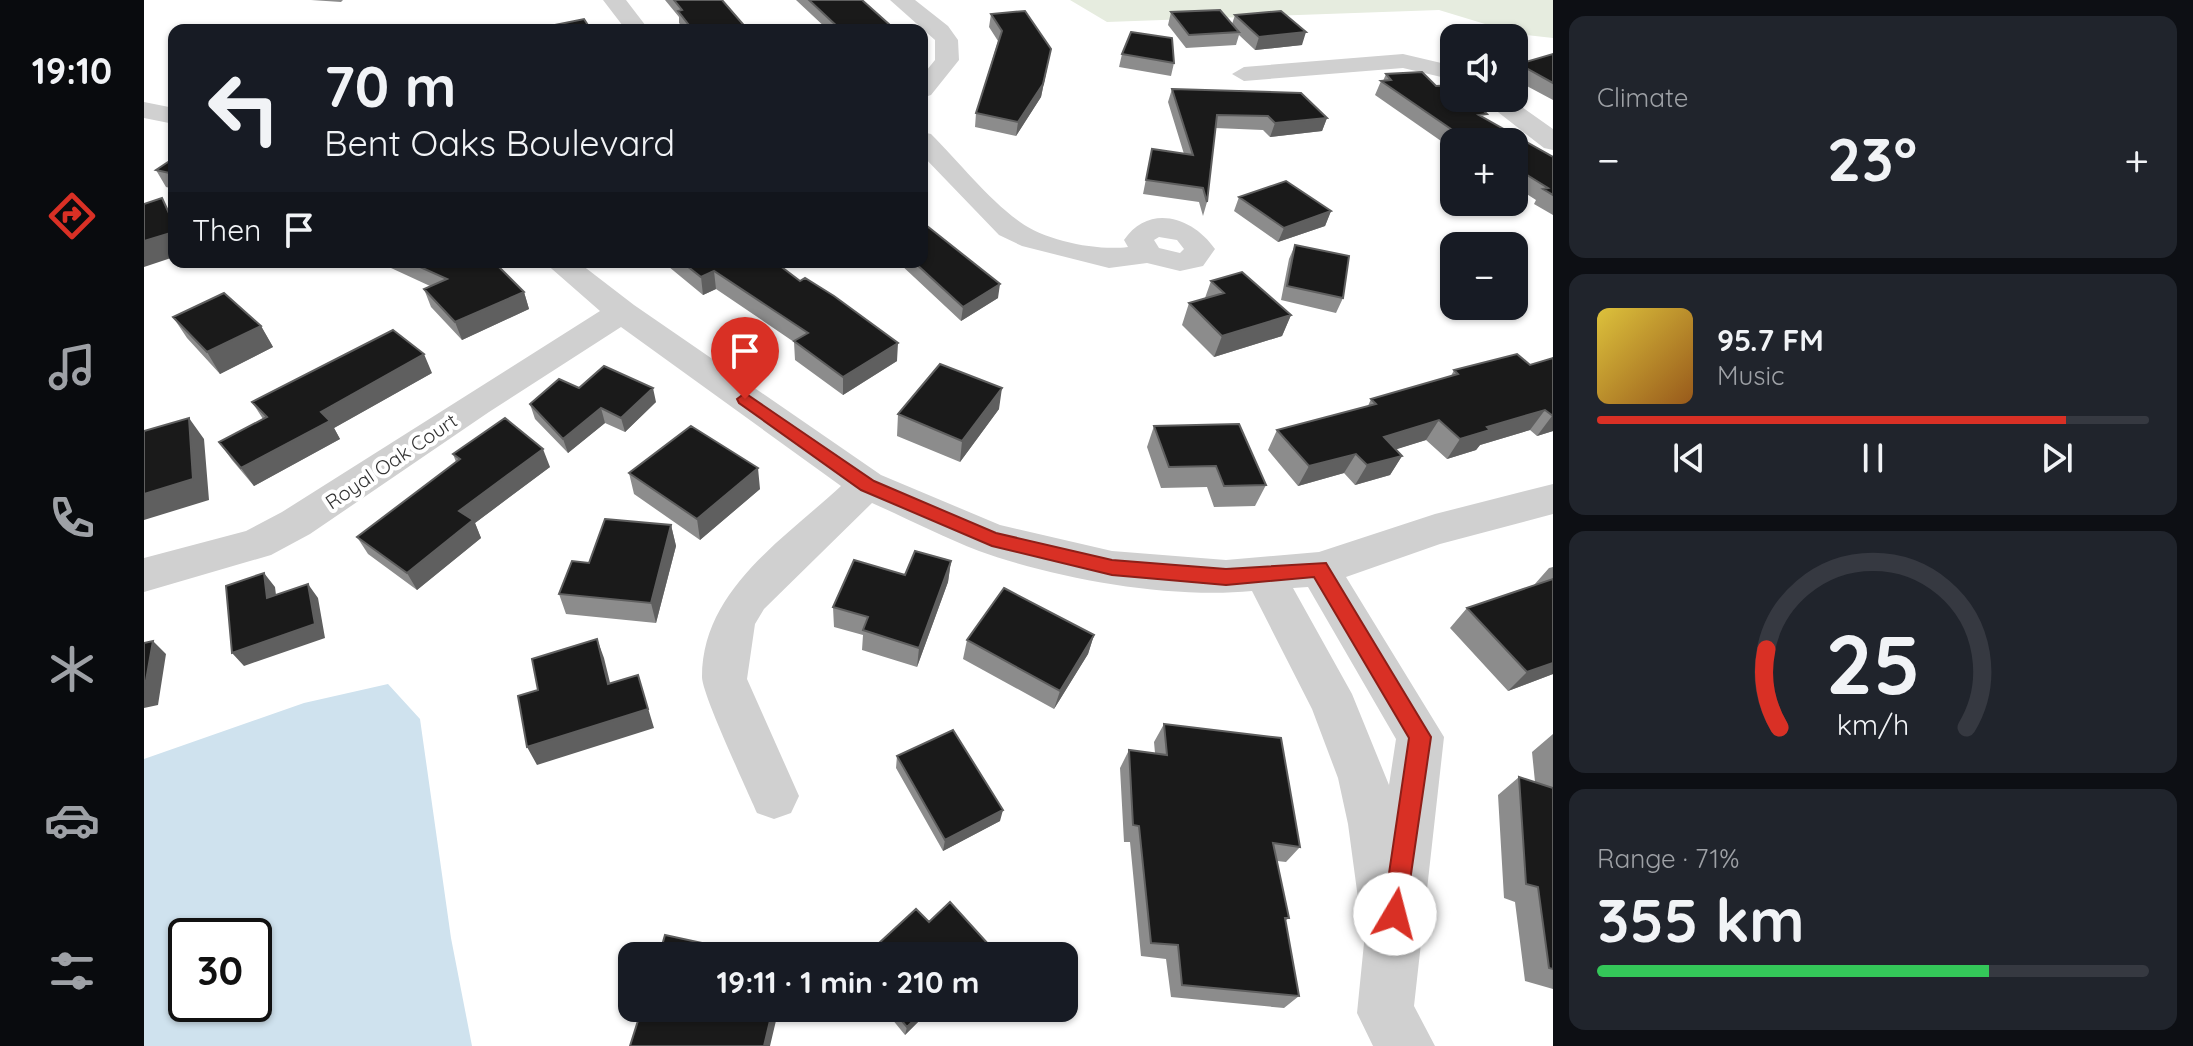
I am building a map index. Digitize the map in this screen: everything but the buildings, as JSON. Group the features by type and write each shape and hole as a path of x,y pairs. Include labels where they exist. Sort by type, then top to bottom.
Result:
{"street":[{"path":"614,0 633,24"},
{"path":"901,0 947,35 950,56 928,84"},
{"path":"1244,74 1403,61 1440,70"},
{"path":"1512,112 1553,142"},
{"path":"928,146 1010,229 1033,240 1109,259 1147,254"},
{"path":"567,268 622,312 867,485 992,539 1112,568 1226,577 1319,569 1435,530 1553,499"},
{"name":"Royal Oak Court","path":"144,575 257,544 296,523 476,403 622,312"},
{"path":"774,796 724,679 734,622 749,597 867,485"},
{"path":"1319,569 1420,737 1391,943 1385,1013 1406,1046"},
{"path":"1264,574 1327,690 1356,757 1369,806 1391,943"}],"shaded area":[{"path":"1070,0 1553,0 1553,38 1528,35 1528,24 1485,24 1439,10 1107,22"}],"water":[{"path":"388,684 420,719 451,938 472,1046 144,1046 144,759 304,703"}],"route":[{"path":"745,399 867,485 992,539 1112,568 1226,577 1319,569 1420,737 1395,914"}]}
